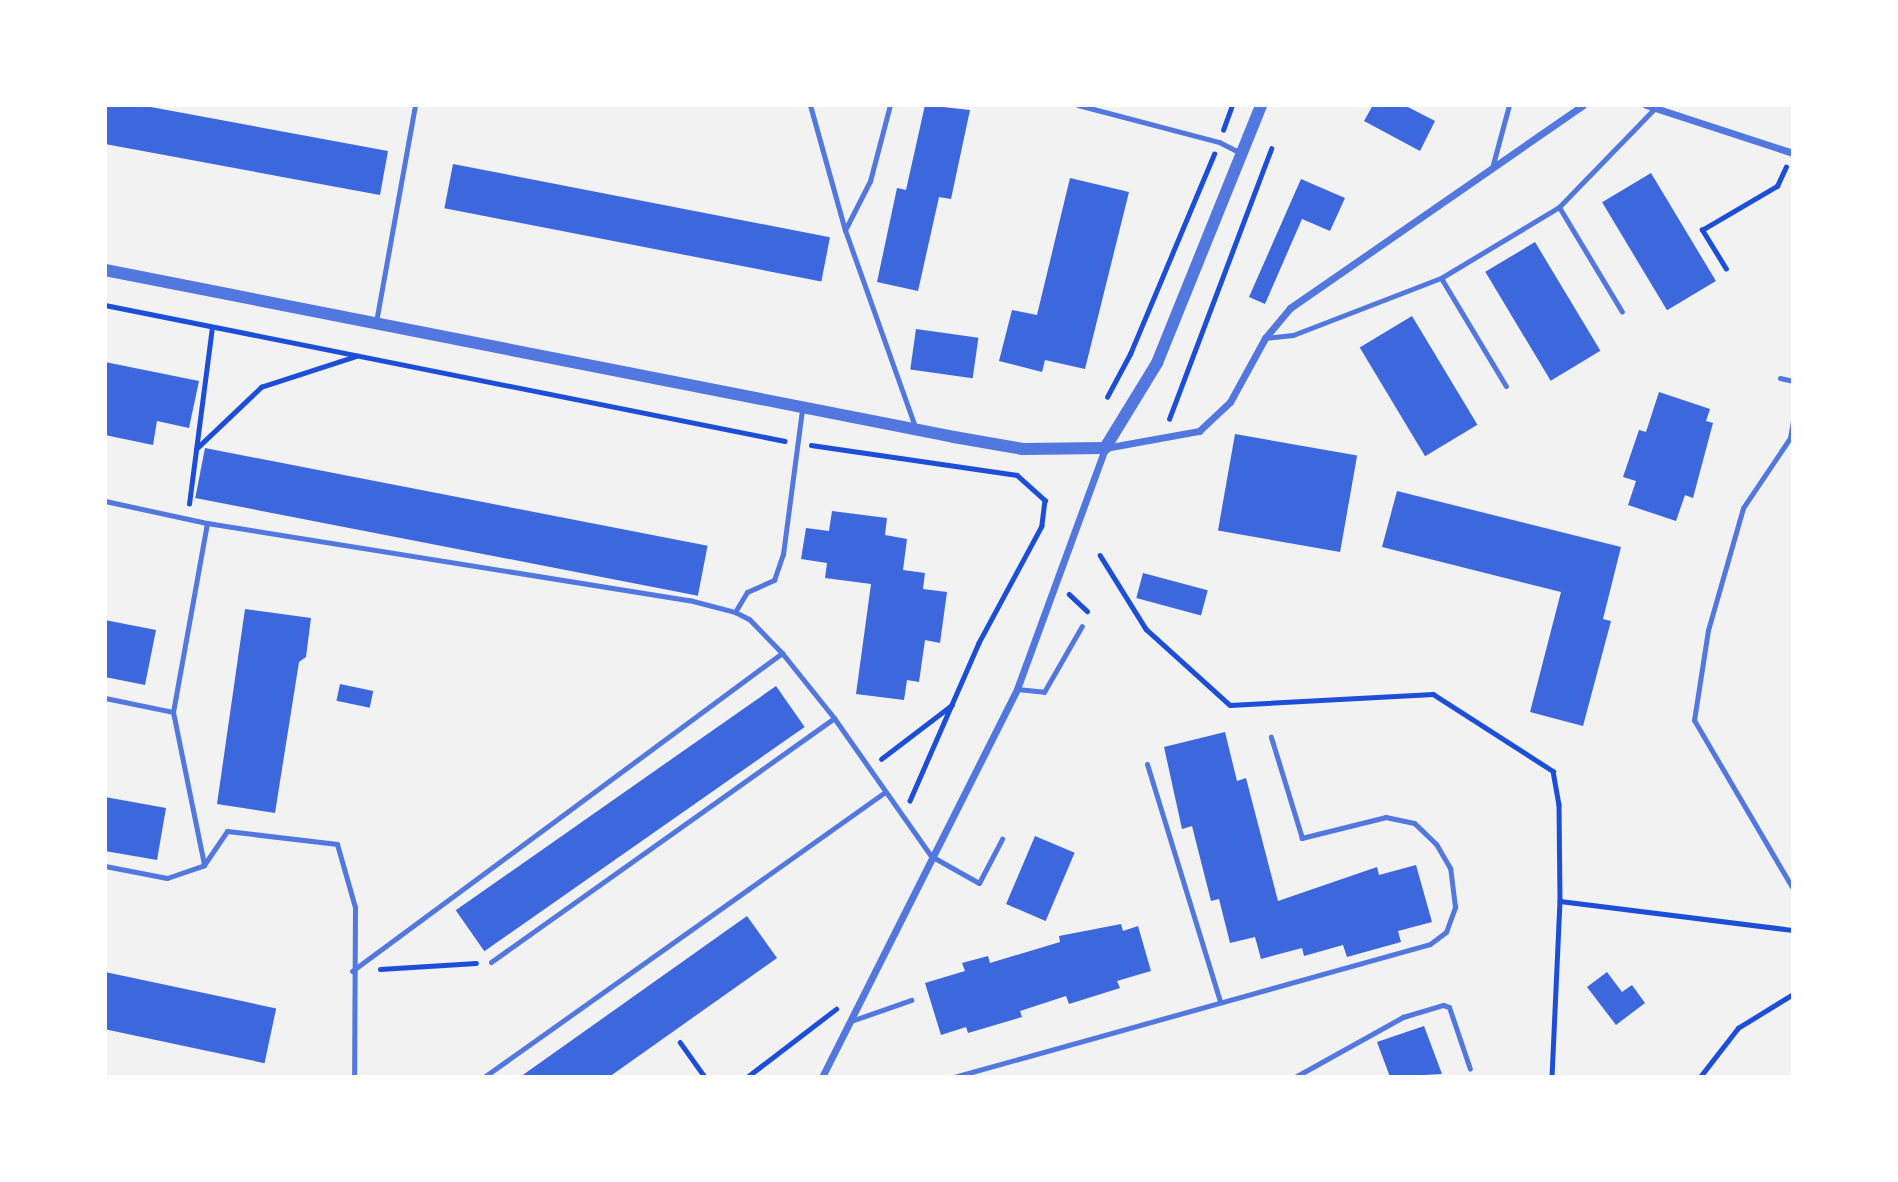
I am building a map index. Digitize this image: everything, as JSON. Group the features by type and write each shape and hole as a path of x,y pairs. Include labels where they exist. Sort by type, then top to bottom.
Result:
{"street":[{"path":"822,1077 1017,689 1105,448 1157,363 1261,105"},
{"path":"105,270 803,409 1023,449 1105,448 1199,431 1230,402 1265,338 1290,308 1583,105"},
{"path":"1646,105 1792,153"}],"lane":[{"path":"376,322 415,105"},
{"path":"810,105 845,230 916,429"},
{"path":"845,230 870,181 890,105"},
{"path":"1078,105 1219,142 1241,153"},
{"path":"1492,168 1509,105"},
{"path":"1265,338 1293,335 1441,278 1559,207 1656,108"},
{"path":"1559,207 1622,312"},
{"path":"1441,278 1506,386"},
{"path":"1780,377 1793,381"},
{"path":"736,612 747,592 774,580 783,554 803,409"},
{"path":"1793,421 1791,437 1743,508 1708,630 1694,720 1793,889"},
{"path":"105,501 207,523 688,600 736,612 749,619 782,653 834,718 902,821 931,856 978,883 1002,839"},
{"path":"204,865 173,712 207,523"},
{"path":"1017,689 1044,692 1082,626"},
{"path":"352,971 782,653"},
{"path":"105,698 173,712"},
{"path":"491,962 834,718"},
{"path":"954,1077 1430,944 1446,932 1455,906 1450,869 1436,844 1414,823 1386,817 1302,838 1271,737"},
{"path":"1147,764 1220,1001"},
{"path":"484,1077 885,792"},
{"path":"105,866 167,878 204,865 227,831 337,844 355,907 352,971 354,1077"},
{"path":"851,1021 911,1000"},
{"path":"1295,1077 1403,1017 1443,1005 1449,1007 1471,1069"}],"path":[{"path":"1107,397 1130,354 1232,105"},
{"path":"1162,437 1271,149"},
{"path":"1726,269 1702,230 1777,186 1792,153"},
{"path":"105,305 799,443 1017,475 1045,500 1042,526 953,705 902,821"},
{"path":"187,519 212,327"},
{"path":"196,449 261,387 357,355"},
{"path":"1100,555 1146,629 1230,705 1433,694 1553,771 1559,804 1560,901 1552,1077"},
{"path":"869,768 953,705"},
{"path":"1560,901 1793,930"},
{"path":"352,971 491,962"},
{"path":"1700,1077 1738,1027 1793,994"},
{"path":"747,1077 840,1007"},
{"path":"680,1042 705,1077"}],"building":[{"path":"105,105 140,105 388,151 380,195 105,144"},
{"path":"925,105 970,110 951,199 939,197 918,291 877,282 897,188 906,190"},
{"path":"1373,105 1404,105 1435,121 1420,151 1364,121"},
{"path":"453,164 830,237 821,281 444,208"},
{"path":"1651,173 1716,281 1667,310 1602,202"},
{"path":"1070,178 1129,192 1085,369 1045,360 1042,372 999,361 1012,310 1037,315"},
{"path":"1301,179 1345,198 1330,231 1302,219 1265,304 1249,297"},
{"path":"1535,242 1600,351 1551,381 1485,272"},
{"path":"1412,316 1477,425 1425,456 1360,347"},
{"path":"916,329 978,338 973,378 910,370"},
{"path":"105,362 199,381 189,428 157,421 153,445 105,435"},
{"path":"1659,392 1710,409 1706,421 1713,423 1693,498 1685,495 1676,521 1628,505 1636,481 1623,477 1639,430 1646,432"},
{"path":"1235,434 1357,456 1340,552 1218,531"},
{"path":"205,448 708,546 698,596 195,498"},
{"path":"1397,491 1621,547 1603,619 1611,621 1583,726 1530,712 1561,592 1382,547"},
{"path":"832,511 887,518 885,535 907,539 903,570 925,573 923,589 947,592 940,643 925,640 919,682 907,680 904,700 856,694 871,584 825,578 827,563 801,559 806,528 829,531"},
{"path":"1143,573 1208,590 1201,615 1136,598"},
{"path":"245,609 311,618 306,657 299,662 275,813 217,804"},
{"path":"105,620 156,630 145,685 105,677"},
{"path":"340,684 373,691 370,708 336,701"},
{"path":"776,686 805,727 484,951 456,910"},
{"path":"1225,732 1237,781 1246,778 1278,901 1377,867 1379,875 1416,865 1432,922 1398,931 1401,942 1347,957 1343,945 1304,956 1302,948 1261,959 1255,937 1230,943 1219,899 1211,901 1192,826 1182,829 1164,747"},
{"path":"105,797 166,808 157,860 105,851"},
{"path":"1035,836 1075,853 1046,921 1006,904"},
{"path":"747,916 777,958 609,1077 520,1077"},
{"path":"1121,924 1123,931 1138,926 1151,971 1117,981 1120,988 1069,1004 1066,996 1020,1011 1022,1017 968,1033 966,1027 941,1035 925,983 965,971 962,963 988,956 990,963 1060,942 1059,936"},
{"path":"105,972 276,1008 265,1063 105,1029"},
{"path":"1607,972 1622,992 1632,985 1645,1003 1616,1025 1587,987"},
{"path":"1424,1026 1442,1074 1390,1077 1377,1042"}]}
